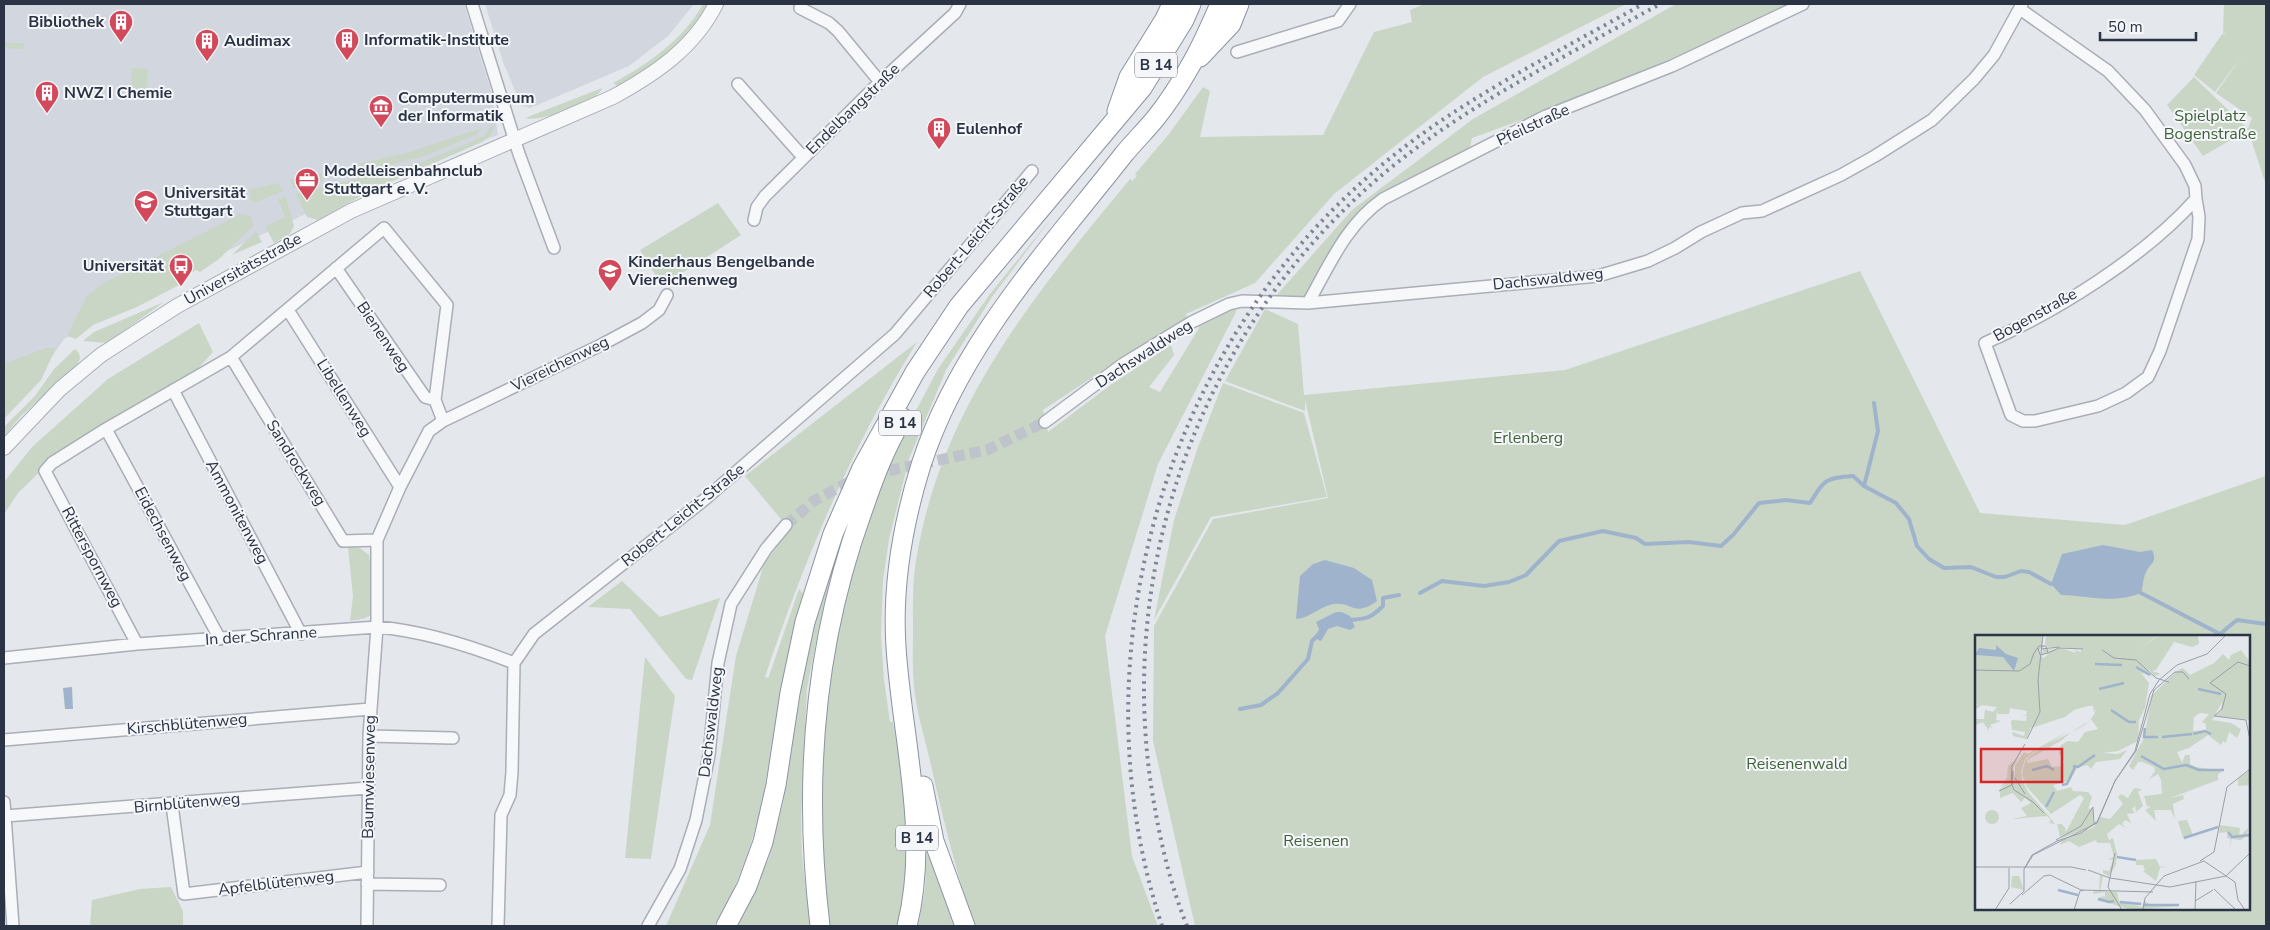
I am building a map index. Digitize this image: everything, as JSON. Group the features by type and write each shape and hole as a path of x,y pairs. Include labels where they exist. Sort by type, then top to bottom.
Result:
{"highway":[{"name":"B 14","path":"1114,121 1129,77 1165,19 1172,4"},
{"name":"B 14","path":"726,926 747,886 763,842 776,786 790,693 805,622 833,534 862,468 915,372 960,306 1142,88 1184,20 1191,4"},
{"name":"B 14","path":"820,926 813,847 812,746 817,703 836,596 852,538 870,488 896,430 948,342 1015,253 1120,126 1161,72 1191,22 1199,4"},
{"name":"B 14","path":"907,926 914,889 917,843 896,645 900,560 914,491 937,423 951,392 977,346 1013,294 1056,238 1157,117 1190,67 1220,4"},
{"name":"B 14","path":"1190,67 1213,46 1231,24 1239,4"},
{"name":"B 14","path":"907,749 920,769 934,841 965,926"}],"street":[{"path":"472,4 514,140 554,248"},
{"name":"Universitätsstraße","path":"4,448 60,388 101,355 163,314 351,211 613,97 652,75 690,42 716,4"},
{"name":"Endelbangstraße","path":"754,220 757,207 765,196 880,82 955,13 960,4"},
{"path":"1237,52 1338,22 1350,4"},
{"name":"Pfeilstraße","path":"1308,303 1348,233 1359,218 1383,199 1546,116 1672,66 1803,4"},
{"name":"Dachswaldweg","path":"1045,422 1123,364 1192,322 1229,304 1242,301 1308,303 1598,276 1648,261 1676,248 1701,232 1742,213 1762,211 1841,175 1932,120 1974,79 1994,54 2021,7"},
{"name":"Bogenstraße","path":"2021,7 2108,71 2145,110 2185,165 2195,186 2198,216 2198,239 2160,350 2148,377 2126,393 2088,409 2035,421 2023,421 2011,414 1985,343 2045,314 2120,265 2183,214 2196,199"},
{"path":"800,8 829,23 838,31 880,82"},
{"path":"738,84 803,157"},
{"name":"Robert-Leicht-Straße","path":"514,663 534,634 704,500 895,334 1032,171"},
{"path":"106,429 231,357 384,228 446,305 435,400 443,421"},
{"name":"Bienenweg","path":"336,268 424,397 435,400"},
{"name":"Viereichenweg","path":"377,627 377,540 400,487 430,431 443,421 642,323 659,310 667,295"},
{"name":"Libellenweg","path":"288,310 400,487"},
{"name":"Sandrockweg","path":"231,357 343,541 377,540"},
{"name":"Ammonitenweg","path":"173,390 301,634"},
{"name":"Ritterspornweg","path":"106,429 52,463 46,471 137,644"},
{"name":"Eidechsenweg","path":"106,429 220,639"},
{"name":"Dachswaldweg","path":"648,926 680,869 696,820 709,754 718,663 731,604 766,549 786,525"},
{"name":"In der Schranne","path":"4,658 137,644 301,634 377,627 402,629 470,647 514,663"},
{"name":"Baumwiesenweg","path":"367,926 369,736 377,627"},
{"path":"498,926 501,815 510,795 512,772 514,663"},
{"name":"Kirschblütenweg","path":"4,740 370,709"},
{"path":"369,736 453,738"},
{"name":"Birnblütenweg","path":"5,816 172,805 368,788"},
{"path":"4,802 13,926"},
{"name":"Apfelblütenweg","path":"172,805 184,894 368,872"},
{"path":"367,884 440,885"}],"shaded area":[{"name":"Universität Stuttgart","path":"4,4 464,4 492,94 498,135 363,187 212,258 64,339 38,376 4,410"},
{"path":"485,4 694,4 668,36 629,66 530,108 521,105 503,62"}],"green space":[{"path":"703,4 708,4 691,29 670,52 645,71 619,87 613,83 639,68 664,50 686,29"},
{"path":"1425,4 1626,4 1483,77 1334,194 1255,283 1186,314 1187,318 1120,359 1043,410 1048,432 1112,384 1171,345 1174,355 1149,387 1160,392 1199,328 1197,325 1235,305 1236,312 1158,464 1105,636 1132,856 1158,926 971,926 973,923 950,845 918,712 913,671 913,594 917,555 930,500 948,449 971,400 998,353 1028,308 1130,179 1132,181 1137,176 1135,174 1169,134 1203,87 1210,91 1200,137 1323,135 1374,32 1412,22 1410,10"},
{"path":"1676,4 1793,4 1590,95 1472,138 1469,152 1357,212 1304,298 1275,297 1352,210 1473,119"},
{"name":"Spielplatz Bogenstraße","path":"2224,4 2266,4 2266,185 2248,130 2203,156 2167,105 2194,77 2248,129 2252,118 2216,93 2242,56 2215,92 2194,75 2222,34 2227,34 2223,33"},
{"path":"4,43 24,43 23,49 4,48"},
{"path":"132,68 148,69 146,100 130,98"},
{"path":"602,88 598,94 580,105 542,117 525,118"},
{"path":"495,125 490,136 482,142 370,191 318,220 307,217 296,194 422,162 485,135 491,126"},
{"path":"482,128 476,135 422,157 360,172 358,164 407,153"},
{"path":"321,173 323,181 293,188 290,180"},
{"path":"278,183 283,191 256,202 251,201 249,190"},
{"path":"286,197 294,226 290,234 274,243 265,226 285,217 278,199"},
{"path":"718,203 741,235 662,286 640,250"},
{"path":"241,214 251,216 253,226 219,259 200,272 196,270 182,278 183,283 137,307 93,325 76,339 67,336 86,297 102,284"},
{"path":"1053,216 992,297 946,370 909,459 889,539 883,580 881,636 884,680 890,722 893,722 906,797 907,875 898,926 828,926 817,769 836,631 859,542 894,452 938,369 990,294"},
{"path":"256,231 262,242 232,255"},
{"path":"1860,271 1980,513 2125,525 2266,476 2266,926 1195,926 1153,741 1154,626 1213,519 1328,498 1305,400 1305,411 1225,381 1265,309 1298,324 1304,395 1565,370"},
{"path":"164,302 107,343 83,341 94,332"},
{"path":"199,323 213,352 191,376 52,460 18,493 4,514 4,482 32,447 108,379"},
{"path":"917,342 871,422 831,505 796,590 765,677 768,678 769,676 799,589 803,594 782,681 765,785 759,814 742,870 714,926 666,926 710,825 736,656 764,564 790,530 745,476"},
{"path":"46,348 56,348 41,380 4,419 4,364"},
{"path":"75,349 79,353 80,359 77,365 21,416 4,436 4,427 35,396 54,369"},
{"path":"1223,383 1304,413 1327,497 1211,517 1154,620 1174,520 1198,447"},
{"path":"855,509 823,627 819,627 807,688 801,819 802,856 810,926 737,926 769,858 783,803 801,686 814,626 829,573"},
{"path":"348,547 360,548 369,555 374,588 373,612 371,615 366,618 350,621 353,596"},
{"path":"622,581 660,617 720,598 692,680 686,679 630,609 588,607"},
{"path":"645,657 675,696 651,859 625,858"},
{"path":"927,843 956,926 918,926 925,889"},
{"path":"171,887 183,911 183,926 90,926 92,900 140,889"}],"water":[{"path":"2103,545 2140,552 2152,550 2154,560 2145,574 2141,593 2111,599 2061,595 2051,584 2062,554"},
{"path":"1325,560 1354,568 1372,580 1377,601 1369,606 1358,609 1333,604 1323,607 1306,617 1296,619 1300,576 1313,564"},
{"path":"1336,612 1342,612 1350,616 1355,627 1350,630 1337,626 1328,629 1321,641 1318,640 1316,635 1319,629 1316,622"},
{"path":"72,687 73,709 65,709 63,688"}],"waterway":[{"path":"1864,486 1878,431 1874,403"},
{"path":"1420,593 1442,581 1484,586 1509,582 1526,575 1559,541 1603,531 1636,538 1645,544 1689,542 1721,546 1733,535 1759,503 1786,500 1810,503 1827,481 1853,476 1864,486 1896,503 1909,519 1917,546 1929,559 1944,568 1971,567 1996,577 2005,577 2021,571 2029,572 2051,584"},
{"path":"2141,593 2220,634 2237,620 2266,624"},
{"path":"1348,620 1364,619 1371,616 1383,606 1383,598 1399,595"},
{"path":"1240,709 1261,705 1278,693 1308,659 1312,641 1318,635"}],"tunnel":[{"path":"873,474 987,450 1045,422"},
{"path":"786,525 815,500 857,478"}],"railway":[{"path":"1162,926 1137,826 1128,723 1134,621 1155,520 1189,423 1237,332 1297,248 1370,175 1401,149 1468,103 1502,82 1643,4"},
{"path":"1187,926 1168,869 1155,809 1145,722 1146,635 1159,549 1182,466 1216,387 1259,312 1313,243 1375,181 1441,130 1477,107 1549,64 1660,4"}],"place":[{"name":"Bibliothek","path":"121,43"},
{"name":"Informatik-Institute","path":"347,61"},
{"name":"Audimax","path":"207,62"},
{"name":"NWZ I Chemie","path":"47,114"},
{"name":"Computermuseum der Informatik","path":"381,128"},
{"name":"Eulenhof","path":"939,150"},
{"name":"Modelleisenbahnclub Stuttgart e. V.","path":"307,201"},
{"name":"Universität Stuttgart","path":"146,223"},
{"name":"Universität","path":"181,287"},
{"name":"Kinderhaus Bengelbande Viereichenweg","path":"610,292"}],"park label":[{"name":"Erlenberg","path":"1528,438"},
{"name":"Reisenenwald","path":"1797,764"},
{"name":"Reisenen","path":"1316,841"}]}
